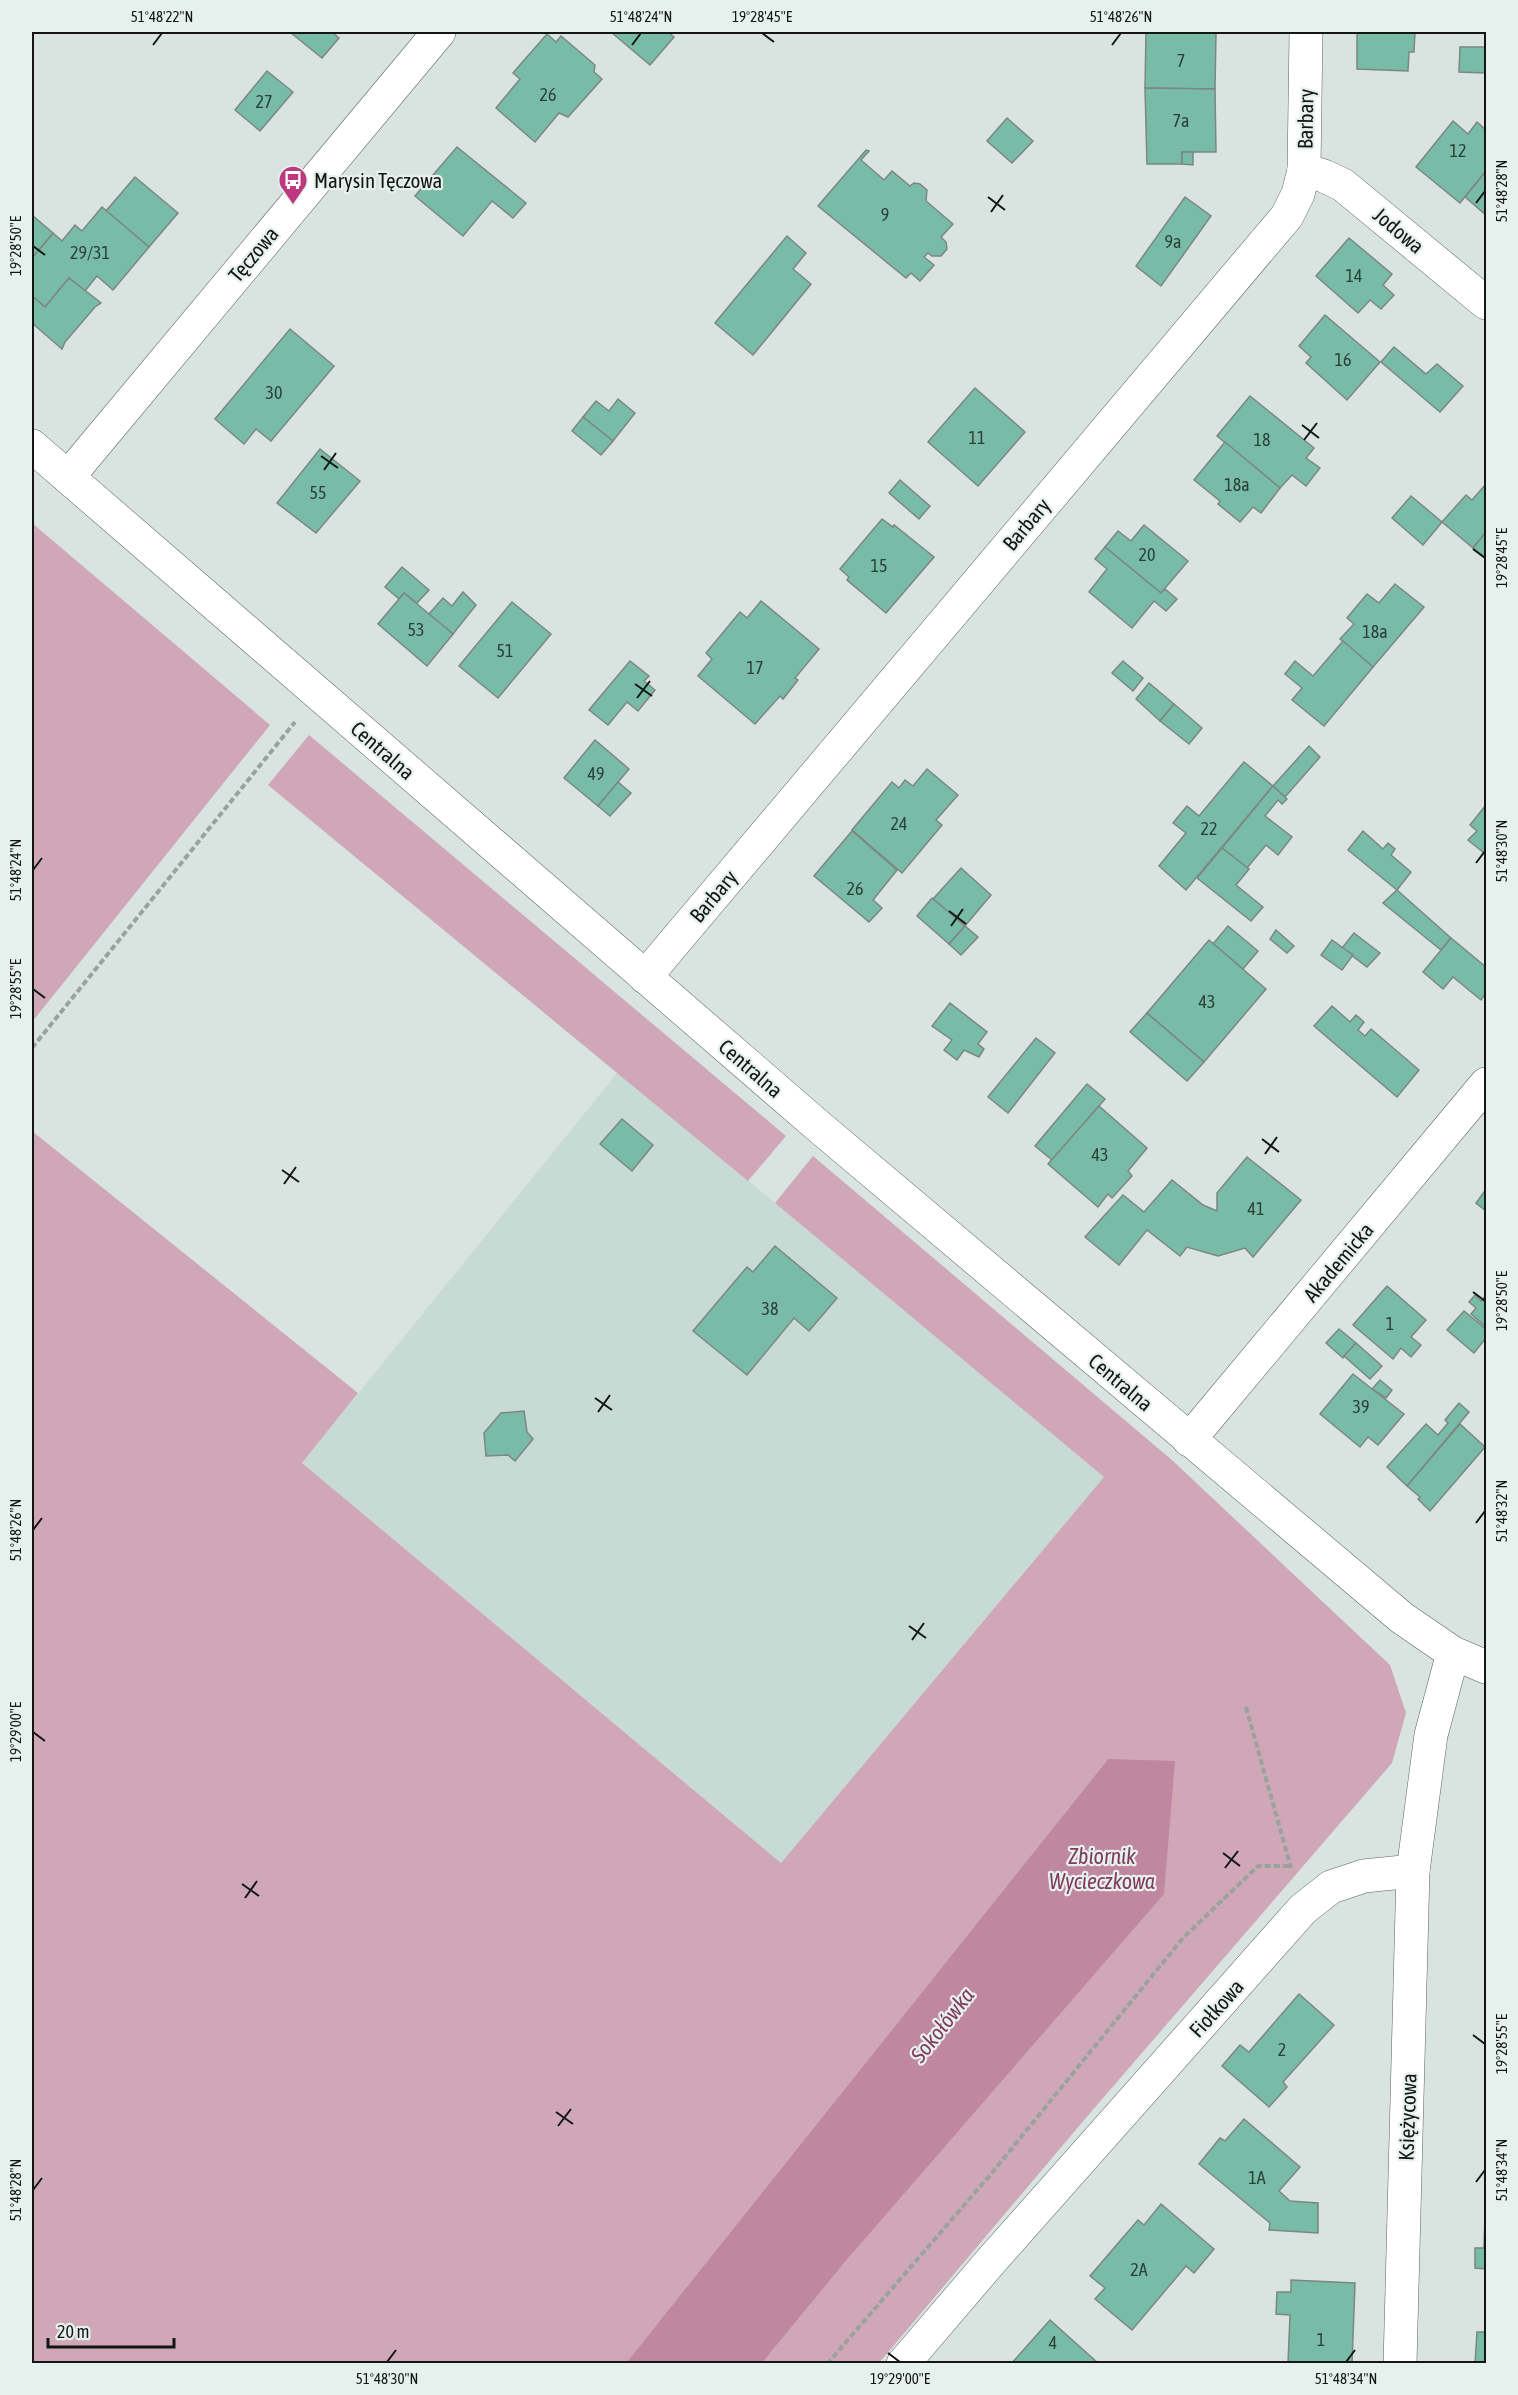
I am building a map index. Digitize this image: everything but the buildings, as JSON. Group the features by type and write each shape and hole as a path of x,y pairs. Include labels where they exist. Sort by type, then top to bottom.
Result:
{"street":[{"name":"Tęczowa","path":"68,477 439,32"},
{"name":"Barbary","path":"645,977 1275,232 1298,194 1304,170 1306,32"},
{"name":"Jodowa","path":"1304,170 1343,185 1486,303"},
{"name":"Centralna","path":"32,446 645,977 1189,1440 1402,1618 1453,1653 1486,1667"},
{"name":"Akademicka","path":"1189,1440 1486,1084"},
{"path":"1413,1871 1431,1735 1453,1653"},
{"name":"Fiołkowa","path":"903,2364 991,2261 1303,1910 1331,1887 1353,1879 1413,1871"},
{"name":"Księżycowa","path":"1400,2364 1413,1871"}],"path":[{"path":"32,1048 318,694"},
{"path":"1246,1707 1303,1910"},
{"path":"827,2364 991,2174 1183,1938 1258,1866 1291,1866"}],"shaded area":[{"path":"32,523 270,725 32,1022"},
{"path":"309,735 786,1136 748,1181 268,785"},
{"path":"618,1072 1104,1477 781,1863 302,1463"},
{"path":"32,1131 358,1393 302,1463 781,1863 1104,1477 775,1203 813,1156 1173,1461 1390,1665 1406,1713 1392,1763 1079,2126 879,2363 762,2363 850,2256 1108,1759 626,2363 32,2363"}],"water":[{"name":"Zbiornik Wycieczkowa","path":"1108,1759 1175,1761 1164,1894 850,2256 762,2363 626,2363"}],"place":[{"name":"Marysin Tęczowa","path":"293,206"}],"water label":[{"name":"Sokołówka","path":"942,2025"}]}
